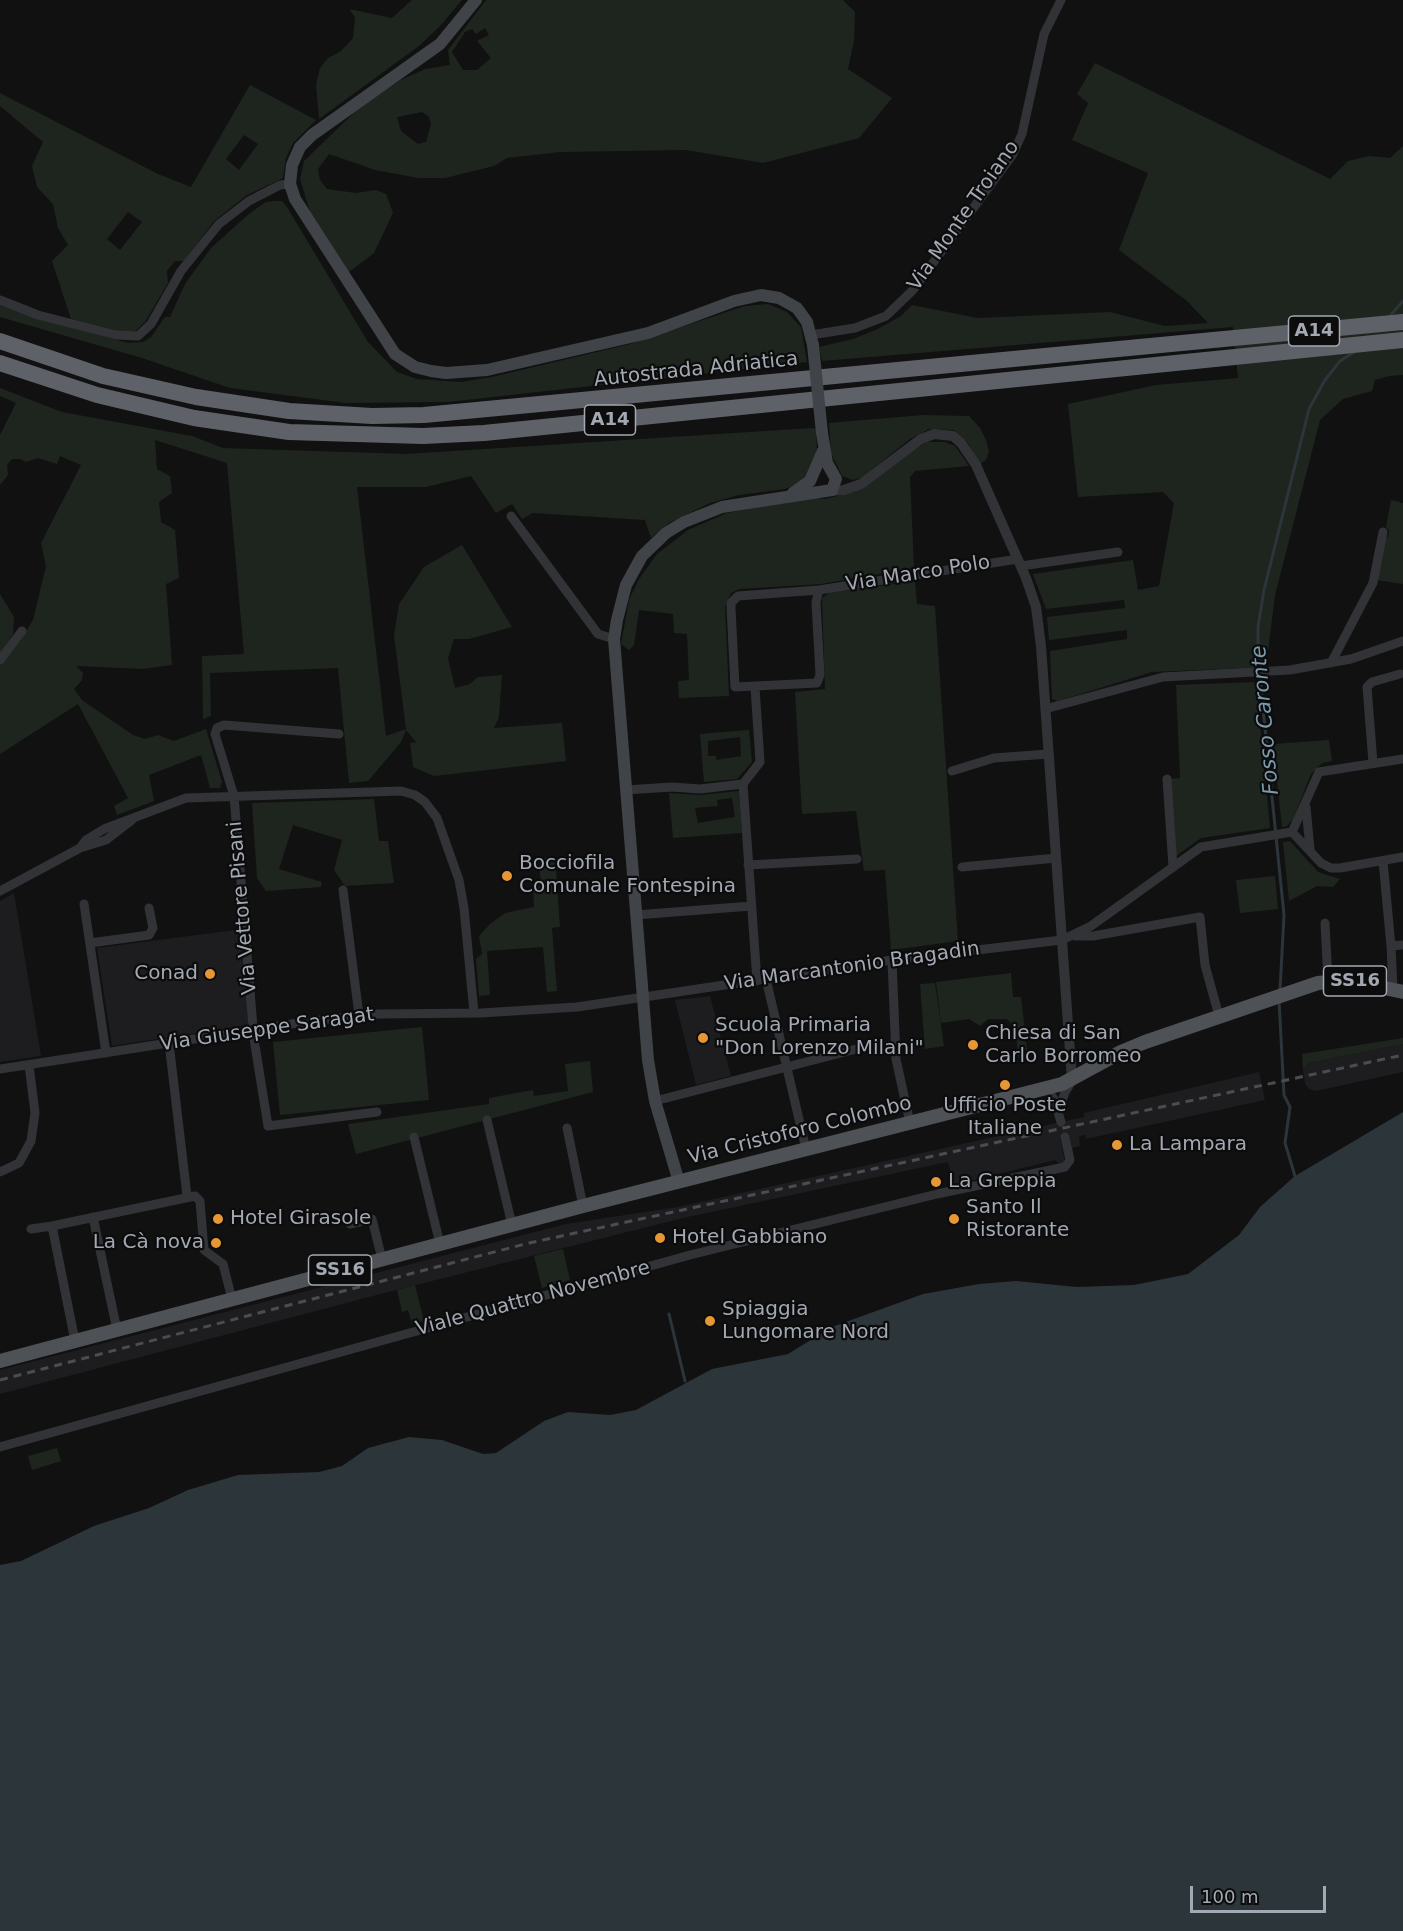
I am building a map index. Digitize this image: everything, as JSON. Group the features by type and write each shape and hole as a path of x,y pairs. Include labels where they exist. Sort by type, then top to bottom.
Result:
{"highway":[{"name":"Autostrada Adriatica","path":"0,341 103,376 186,396 289,411 372,416 479,412 1403,322"},
{"name":"Autostrada Adriatica","path":"0,363 97,395 194,418 289,432 423,436 484,433 1403,340"}],"main road":[{"path":"476,0 440,44 312,135 295,156 290,184 295,199 396,354 423,369 446,373 487,370 648,333 734,301 760,296 779,298 793,305 804,317 812,340 824,448 829,468 836,479 819,488 702,513 666,533 642,556 626,585 614,639 643,998 655,1101 679,1182"},
{"path":"819,488 816,468 821,461 824,448"},
{"path":"816,468 829,468"},
{"name":"Via Cristoforo Colombo","path":"0,1361 583,1206 1047,1089 1072,1080 1120,1052 1307,986 1328,981 1347,980 1398,991"}],"street":[{"name":"Via Monte Troiano","path":"812,340 855,328 886,316 904,301 1013,154 1022,135 1044,34 1061,0"},
{"path":"0,300 39,315 116,335 138,336 151,324 181,271 219,224 249,201 280,185 290,184"},
{"name":"Via Marco Polo","path":"819,488 853,487 869,478 921,439 934,434 953,436 961,443 976,465 1031,590 1039,625 1072,1080 1065,1092 1059,1111"},
{"path":"836,479 844,485 853,487"},
{"path":"511,516 598,634 601,637 614,639"},
{"path":"1331,663 1373,583 1383,532"},
{"path":"1019,562 1118,552"},
{"name":"Via Marco Polo","path":"819,590 816,602 820,675 817,683 738,688 734,684 731,603 742,594 819,590 1019,562"},
{"path":"0,660 22,631"},
{"path":"1045,709 1155,678 1268,671 1331,663 1403,641"},
{"path":"1373,763 1367,687 1372,682 1400,675"},
{"path":"754,687 760,762 743,784 751,906 761,980 787,1067 806,1149"},
{"name":"Via Vettore Pisani","path":"339,734 219,726 215,736 234,796 253,1030 268,1126 377,1112"},
{"path":"952,771 994,758 1048,754"},
{"path":"1287,833 1307,801 1320,772 1403,759"},
{"path":"1167,779 1173,867"},
{"path":"626,790 672,787 700,789 743,784"},
{"path":"0,891 80,848 96,833 176,801 234,796 401,791 415,795 425,802 442,828 462,893 474,1013"},
{"path":"1307,801 1310,849"},
{"path":"1074,936 1207,845 1287,833 1310,849 1321,863 1336,868 1403,857"},
{"path":"962,867 1056,858"},
{"path":"748,865 857,859"},
{"path":"1383,861 1398,991"},
{"path":"343,890 359,1016"},
{"path":"84,904 106,1053"},
{"path":"636,915 751,906"},
{"path":"90,943 149,935 153,928 149,908"},
{"path":"1074,936 1093,936 1200,917 1205,965 1219,1017"},
{"path":"1325,923 1328,981"},
{"name":"Via Marcantonio Bragadin","path":"643,998 892,960 1062,940 1074,936"},
{"path":"1391,946 1403,945"},
{"path":"892,960 896,1059 910,1123"},
{"name":"Via Giuseppe Saragat","path":"0,1069 359,1016 563,1008 643,998"},
{"path":"169,1043 187,1196"},
{"path":"655,1101 868,1046"},
{"path":"0,1172 19,1163 29,1148 34,1133 35,1113 29,1065"},
{"path":"1047,1089 1059,1111 1061,1122"},
{"path":"487,1120 512,1225"},
{"path":"567,1128 583,1206"},
{"path":"414,1137 440,1244"},
{"name":"Viale Quattro Novembre","path":"0,1447 690,1255 937,1194 1069,1165 1065,1137"},
{"path":"31,1229 187,1196 198,1197 204,1250 223,1264 232,1299"},
{"path":"93,1217 117,1330"},
{"path":"350,1224 372,1219 382,1259"},
{"path":"52,1226 75,1341"}],"shaded area":[{"path":"412,0 462,0 419,46 319,119 316,85 320,68 328,58 341,51 353,38 355,17 349,9 392,18"},
{"path":"486,0 843,0 855,12 854,41 848,69 892,98 859,138 763,163 686,150 560,152 507,158 494,166 445,178 418,178 375,170 329,154 318,169 320,180 327,189 356,193 376,190 386,194 393,213 374,253 349,272 310,212 300,179 304,161 361,106 401,80 425,69 450,65 448,50","holes":["485,28 489,35 477,41 491,58 477,70 463,70 452,52 465,32 472,29 476,34","422,112 429,117 431,124 426,142 418,144 401,131 397,117"]},
{"path":"1095,63 1330,179 1348,161 1369,156 1390,158 1403,146 1403,375 1375,380 1372,391 1343,399 1320,420 1275,595 1266,667 1152,672 1058,701 1052,699 1050,651 1127,639 1127,630 1049,640 1047,617 1125,608 1124,600 1046,609 1033,574 1133,560 1138,590 1159,586 1174,503 1163,492 1078,497 1068,404 1156,385 1238,378 1233,327 822,361 819,347 853,339 878,329 901,316 912,305 978,318 1110,312 1165,326 1208,323 1187,301 1119,250 1148,173 1072,140 1088,103 1077,94"},
{"path":"250,85 316,120 293,143 286,158 283,178 247,195 214,221 184,261 175,261 167,271 168,283 145,322 134,332 121,332 71,319 52,261 68,245 58,228 53,204 37,187 32,166 43,142 0,106 0,93 158,174 191,187","holes":["244,135 258,144 239,170 226,159","128,212 142,222 120,250 107,239"]},
{"path":"282,201 368,342 397,372 417,379 461,382 492,377 630,344 745,306 768,304 787,312 801,327 807,362 448,402 346,403 230,388 142,358 0,317 0,304 39,319 128,343 143,342 151,337 165,317 170,317 185,284 211,248 250,213 266,202"},
{"path":"0,388 62,412 192,436 223,448 407,454 812,428 816,429 817,453 805,478 798,484 785,489 739,495 710,503 669,523 651,538 645,520 533,513 522,519 512,504 496,513 471,476 426,487 357,487 386,736 406,729 394,635 399,604 424,567 462,545 512,627 469,639 454,639 448,658 455,688 470,684 478,677 502,675 499,717 494,728 562,723 566,761 434,776 413,767 410,743 416,742 406,730 401,742 368,781 349,783 338,668 210,673 211,716 203,719 202,656 244,654 227,463 155,440 157,469 170,476 172,493 159,502 161,522 175,530 179,578 166,584 172,665 143,669 76,666 83,673 82,680 74,689 82,700 133,735 145,739 158,735 174,741 206,729 222,782 220,788 210,788 201,755 149,775 154,801 117,815 114,806 128,798 78,704 0,754 0,666 21,640 33,620 46,566 41,543 81,465 60,456 57,464 38,458 26,462 12,459 7,465 8,475 0,485 0,435 16,403 0,396"},
{"path":"923,415 969,416 980,428 986,440 989,451 986,460 980,464 967,442 954,430 929,429 910,439 861,478 853,480 842,476 831,453 829,423"},
{"path":"927,442 945,442 955,446 969,466 915,471 910,477 914,568 821,584 739,589 731,593 725,607 729,696 679,698 678,681 689,680 687,634 674,633 673,614 639,610 634,645 629,650 621,644 629,600 639,579 657,554 688,530 727,513 808,497 825,499 842,495"},
{"path":"1391,500 1403,503 1403,584 1376,580 1384,538 1388,537 1389,530 1386,527"},
{"path":"915,581 917,604 935,606 958,941 891,950 885,870 864,871 856,811 802,814 795,692 825,689 822,598 829,593"},
{"path":"0,594 14,617 13,634 0,654"},
{"path":"1256,682 1270,828 1201,838 1176,856 1171,779 1180,778 1176,685"},
{"path":"749,730 752,762 737,779 704,782 700,734","holes":["740,737 741,756 716,760 716,756 708,756 708,741"]},
{"path":"1329,740 1332,761 1322,763 1311,774 1293,819 1287,826 1282,827 1273,744"},
{"path":"739,791 742,833 673,838 669,793 700,795","holes":["732,798 735,817 698,823 695,808 718,806 717,800"]},
{"path":"374,799 379,841 388,841 394,883 345,886 334,870 342,840 293,825 279,869 322,882 321,887 266,891 257,878 252,803"},
{"path":"1290,841 1318,872 1340,879 1333,887 1317,886 1289,901 1283,842"},
{"path":"555,857 560,927 552,928 557,991 547,992 543,947 487,951 490,995 479,996 476,959 482,954 479,936 505,913 534,907 533,888 541,887 539,858"},
{"path":"1275,876 1278,909 1240,913 1236,880"},
{"path":"14,893 41,1056 0,1062 0,901"},
{"path":"243,929 249,1025 112,1046 97,948"},
{"path":"1011,973 1013,997 1021,997 1028,1058 1018,1058 1016,1029 1007,1019 988,1019 980,1026 969,1019 941,1023 936,982"},
{"path":"935,983 944,1046 925,1049 920,984"},
{"name":"Scuola Primaria \"Don Lorenzo Milani\"","path":"710,996 731,1076 696,1085 675,1000"},
{"path":"422,1027 429,1100 280,1115 273,1042"},
{"path":"1403,1038 1403,1044 1309,1063 1303,1070 1302,1054"},
{"path":"1403,1044 1403,1072 1316,1091 1309,1089 1305,1084 1303,1070 1309,1063"},
{"path":"590,1061 593,1092 356,1154 348,1124 489,1104 489,1098 533,1090 534,1096 568,1091 565,1064"},
{"path":"1259,1072 1265,1100 1086,1139 1086,1135 1079,1136 1080,1146 1072,1148 1070,1136 1060,1138 1064,1163 1060,1165 1055,1160 954,1185 948,1162 683,1218 392,1291 0,1394 0,1370 566,1224 678,1207 1084,1117 1084,1113"},
{"path":"1403,1112 1403,1931 0,1931 0,1565 21,1561 94,1526 149,1508 188,1490 238,1475 319,1472 342,1466 368,1448 409,1437 442,1440 483,1454 496,1453 544,1421 568,1412 610,1415 636,1410 712,1369 788,1354 832,1327 923,1294 979,1284 1016,1281 1077,1287 1134,1285 1188,1274 1239,1235 1260,1207 1295,1176"},
{"path":"563,1249 570,1280 542,1288 534,1256"},
{"path":"415,1285 424,1321 412,1324 408,1310 402,1312 397,1290"},
{"path":"57,1448 61,1461 32,1470 28,1456"}],"waterway":[{"name":"Fosso Caronte","path":"1390,316 1403,301"},
{"name":"Fosso Caronte","path":"1280,990 1284,915 1258,659 1258,627 1264,590 1309,409 1325,380 1340,361 1354,352"},
{"name":"Fosso Caronte","path":"1279,1000 1284,1095 1290,1107 1285,1143 1295,1176"},
{"path":"669,1314 685,1381"}],"railway":[{"path":"0,1380 529,1243 1403,1055"}],"place":[{"name":"Bocciofila Comunale Fontespina","path":"507,876"},
{"name":"Conad","path":"210,974"},
{"name":"Scuola Primaria \"Don Lorenzo Milani\"","path":"703,1038"},
{"name":"Chiesa di San Carlo Borromeo","path":"973,1045"},
{"name":"Ufficio Poste Italiane","path":"1005,1085"},
{"name":"La Lampara","path":"1117,1145"},
{"name":"La Greppia","path":"936,1182"},
{"name":"Hotel Girasole","path":"218,1219"},
{"name":"Santo Il Ristorante","path":"954,1219"},
{"name":"Hotel Gabbiano","path":"660,1238"},
{"name":"La Cà nova","path":"216,1243"},
{"name":"Spiaggia Lungomare Nord","path":"710,1321"}]}
